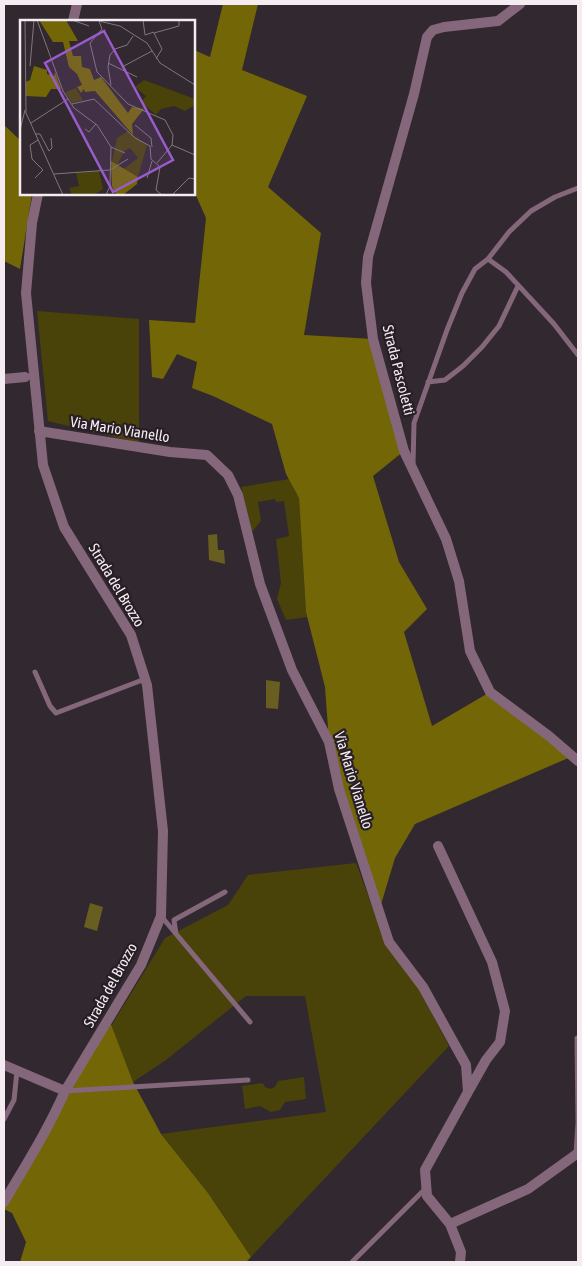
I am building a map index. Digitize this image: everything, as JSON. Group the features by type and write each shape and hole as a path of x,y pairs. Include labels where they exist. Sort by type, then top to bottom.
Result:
{"street":[{"path":"73,20 77,4"},
{"name":"Strada Pascoletti","path":"520,4 498,21 444,27 433,30 427,37 414,94 368,256 366,283 373,339 404,451 446,538 460,581 470,651 490,692 549,736 578,761"},
{"name":"Strada del Brozzo","path":"4,1202 40,1140 65,1091 141,965 161,916 163,830 147,685 131,635 64,527 43,465 26,293 32,223 38,195"},
{"path":"4,379 25,377"},
{"name":"Via Mario Vianello","path":"40,431 170,452 208,455 228,475 238,495 260,584 292,670 329,742 339,788 389,942 423,987 466,1065 468,1092"},
{"path":"438,846 492,962 505,1011 500,1042 486,1060 425,1170 427,1196 450,1224 461,1252 460,1262"},
{"path":"4,1065 65,1091"},
{"path":"450,1224 528,1189 577,1154"}],"lane":[{"path":"413,469 414,423 462,293 475,269 488,259 509,232 531,211 555,197 578,188"},
{"path":"488,259 506,272 578,352"},
{"path":"428,382 445,380 463,366 482,347 499,326 518,286"},
{"path":"35,672 50,706 56,713 145,679"},
{"path":"176,935 174,920 226,892"},
{"path":"161,916 250,1022"},
{"path":"577,1038 577,1154"},
{"path":"4,1119 14,1100 17,1071"},
{"path":"65,1091 248,1080"},
{"path":"352,1262 427,1188"}],"shaded area":[{"path":"223,4 258,4 242,70 307,96 268,187 321,233 304,335 373,339 404,451 373,476 399,562 427,609 404,632 432,726 490,692 573,756 415,824 395,858 379,911 329,742 325,687 306,612 299,498 286,474 272,424 192,388 197,362 177,354 163,379 152,377 149,320 195,323 206,218 195,193 195,50 210,57"},
{"path":"4,125 20,140 20,195 32,195 20,269 4,261"},
{"path":"37,311 139,319 139,443 48,421"},
{"path":"289,479 299,498 307,617 286,620 277,599 281,583 276,539 289,536 284,501 276,502 275,499 258,502 261,521 252,532 241,487"},
{"path":"217,534 218,550 224,550 225,564 209,560 208,535"},
{"path":"266,680 280,682 278,709 266,708"},
{"path":"356,863 386,943 419,989 449,1046 251,1257 208,1193 161,1134 326,1112 305,996 246,996 166,1060 133,1082 111,1026 165,938 228,905 248,875"},
{"path":"90,903 103,907 97,931 84,927"},
{"path":"109,1019 133,1082 161,1134 208,1193 251,1257 246,1262 20,1262 26,1242 12,1213 4,1209 4,1202"},
{"path":"304,1077 306,1099 285,1102 280,1110 271,1112 260,1106 245,1109 242,1086 263,1083 265,1087 270,1089 275,1087 278,1081"}]}
